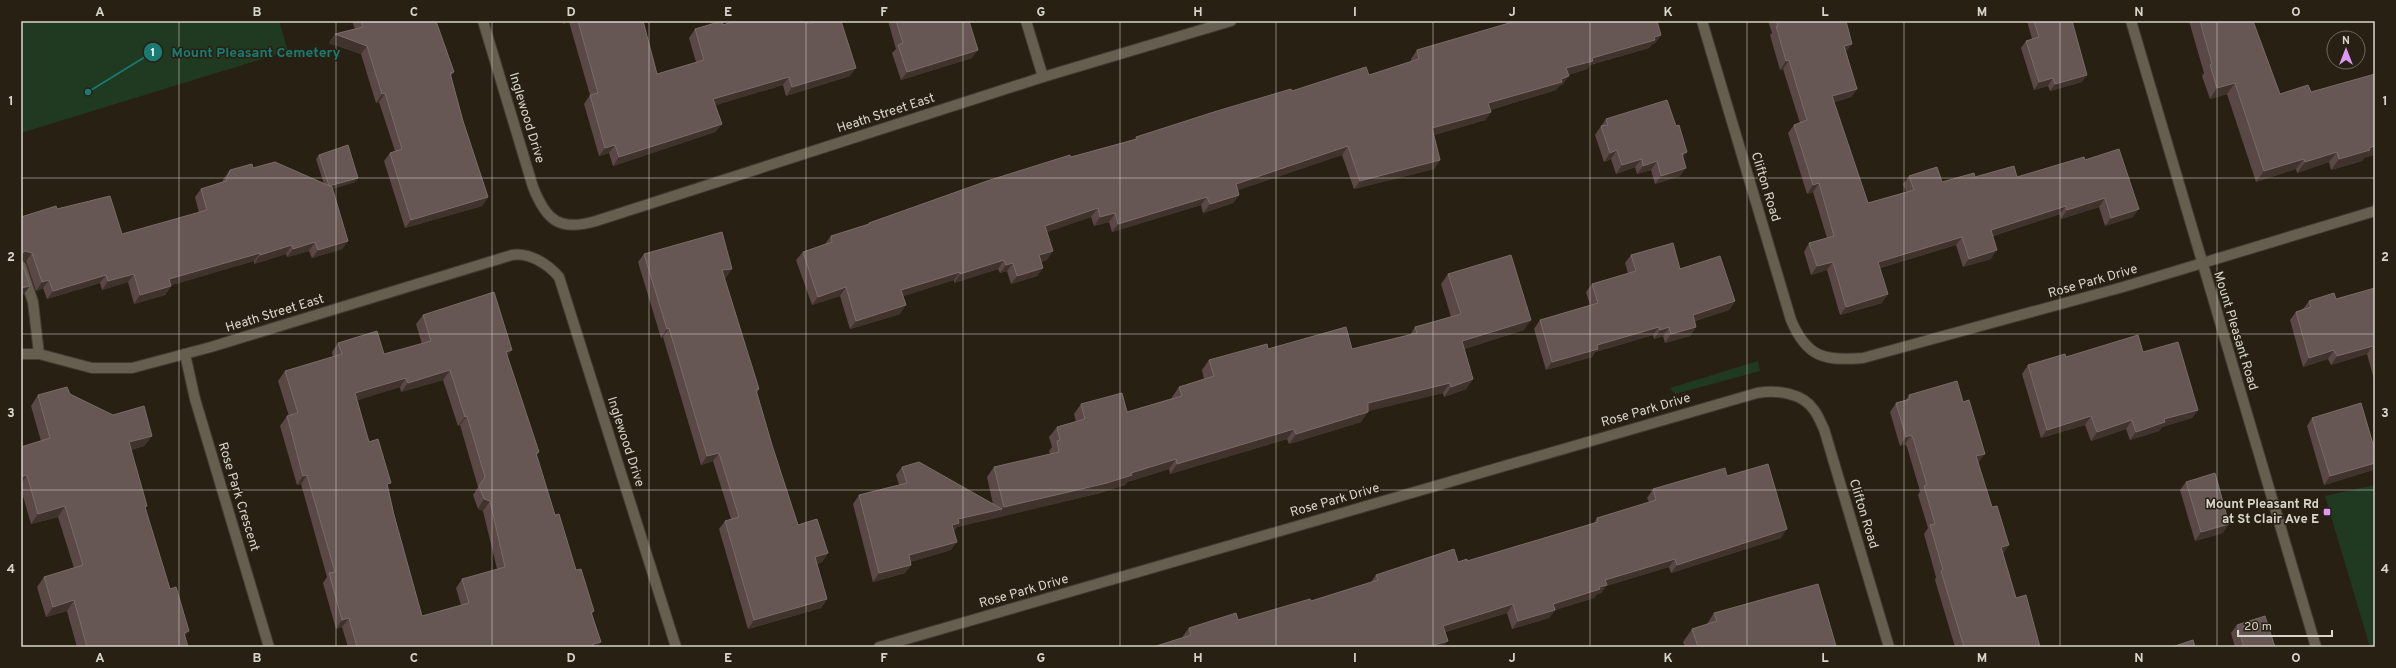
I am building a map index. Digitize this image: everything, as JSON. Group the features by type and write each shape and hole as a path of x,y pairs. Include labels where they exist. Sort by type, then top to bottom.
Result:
{"street":[{"name":"Inglewood Drive","path":"483,21 533,187 541,206 551,220"},
{"path":"1026,21 1043,77"},
{"name":"Heath Street East","path":"551,220 569,226 584,225 1043,77 1231,21"},
{"name":"Clifton Road","path":"1702,21 1791,320 1798,338 1816,354"},
{"name":"Mount Pleasant Road","path":"2130,21 2316,647"},
{"name":"Rose Park Drive","path":"1816,354 1839,360 1863,358 2201,264 2375,211"},
{"name":"Heath Street East","path":"21,354 39,354 92,368 132,368 185,354 512,255 524,255 532,258"},
{"name":"Inglewood Drive","path":"532,258 552,268 559,276 676,647"},
{"path":"21,266 32,302 39,354"},
{"name":"Rose Park Crescent","path":"185,354 195,399 269,647"},
{"name":"Rose Park Drive","path":"879,647 1757,393 1772,391 1799,397"},
{"name":"Clifton Road","path":"1799,397 1814,408 1824,429 1888,647"}],"green space":[{"path":"21,21 279,21 288,51 21,133"},
{"path":"1758,361 1760,371 1675,394 1670,388"},
{"path":"2375,485 2375,647 2370,647 2325,496"}],"building":[{"path":"361,21 436,21 454,72 450,73 463,121 488,197 411,220 390,153 402,149 385,93 382,94 367,46 335,34 363,27"},
{"path":"578,21 643,21 657,74 704,60 695,29 722,21 723,25 735,21 807,21 808,24 817,21 841,21 856,68 792,87 789,77 713,99 722,124 619,157 615,145 605,148 590,95 598,93"},
{"path":"896,21 969,21 978,50 907,72 898,45 903,43"},
{"path":"1516,21 1657,21 1661,35 1654,37 1655,40 1592,58 1593,61 1566,68 1569,76 1561,79 1562,82 1488,103 1491,112 1432,128 1440,160 1360,181 1348,146 1236,184 1239,195 1210,204 1207,197 1118,224 1115,213 1100,217 1098,208 1045,226 1053,251 1039,255 1043,268 1017,276 1013,263 1006,265 1004,260 960,274 960,272 901,290 906,305 856,321 846,287 818,297 803,252 832,242 831,236 869,224 987,181 1070,155 1071,157 1137,139 1136,137 1217,111 1291,89 1292,91 1366,67 1369,75 1419,59 1417,50"},
{"path":"1776,21 1846,21 1852,44 1844,46 1857,89 1832,96 1868,203 1914,190 1909,176 1937,167 1942,182 1974,173 1975,177 2014,166 2017,177 2084,157 2085,160 2119,149 2139,209 2111,218 2105,198 2067,210 2066,206 1991,230 1997,250 1969,259 1962,237 1878,262 1888,294 1846,307 1833,262 1817,266 1809,243 1834,236 1819,183 1813,185 1794,125 1807,120 1789,60 1786,61 1776,26 1778,26"},
{"path":"2034,21 2072,21 2087,75 2055,84 2053,78 2039,82 2026,41 2039,37"},
{"path":"2200,21 2253,21 2280,94 2308,85 2311,92 2375,74 2375,146 2369,148 2370,150 2339,159 2337,152 2305,162 2304,159 2264,171 2235,83 2217,88"},
{"path":"1667,100 1676,126 1679,125 1687,152 1682,154 1686,168 1661,176 1657,161 1643,166 1642,159 1622,165 1617,150 1610,153 1601,126 1608,125 1606,119"},
{"path":"348,145 358,178 329,186 319,155"},
{"path":"275,162 332,187 348,241 318,250 315,242 293,249 292,245 260,255 260,253 169,279 171,286 140,295 134,274 108,281 106,275 53,291 49,280 42,282 32,253 25,251 22,253 21,258 21,217 56,206 57,209 110,196 122,234 207,210 201,189 226,181 230,170 252,164 253,168"},
{"path":"722,232 732,269 722,270 759,389 756,390 772,445 798,525 817,519 828,553 815,557 827,599 754,620 725,521 739,517 719,453 707,456 669,328 667,329 644,254"},
{"path":"1673,243 1680,269 1720,256 1735,301 1693,315 1696,327 1671,334 1669,327 1660,330 1659,327 1597,345 1598,349 1552,362 1540,320 1598,303 1592,284 1636,271 1631,255"},
{"path":"1511,255 1531,320 1462,341 1473,379 1451,387 1450,383 1368,403 1368,412 1296,434 1294,429 1177,464 1176,459 1131,473 1132,475 1107,483 1004,507 994,467 1059,452 1057,441 1060,440 1057,427 1085,419 1081,404 1122,393 1127,412 1182,396 1179,387 1214,376 1209,360 1267,344 1268,349 1346,327 1352,349 1417,333 1415,327 1461,314 1448,274"},
{"path":"21,260 30,286 21,288"},
{"path":"2375,288 2375,354 2373,346 2337,356 2334,350 2309,358 2296,312 2311,307 2309,301 2334,293 2336,299"},
{"path":"494,292 512,350 506,352 539,452 536,453 555,515 559,514 576,570 581,569 594,611 591,612 601,642 593,644 594,647 357,647 349,618 342,620 329,573 335,572 307,475 303,476 287,416 298,413 285,371 342,354 338,343 377,331 384,354 431,341 423,315","holes":["450,370 465,417 467,416 485,477 479,486 484,499 490,501 505,567 462,579 469,603 422,616 394,515 387,484 391,483 378,439 369,442 355,393 406,378 408,383"]},
{"path":"2138,335 2143,352 2178,342 2198,410 2164,419 2165,422 2136,432 2132,420 2097,432 2091,416 2047,430 2028,365 2065,354 2066,357"},
{"path":"1957,381 1963,402 1969,400 1985,454 1976,456 1992,507 1997,506 2009,545 2001,547 2016,598 2026,595 2040,647 1964,647 1941,571 1943,570 1930,525 1935,524 1924,486 1927,485 1913,438 1911,435 1906,437 1896,403 1910,399 1909,395"},
{"path":"67,387 70,394 113,415 144,406 152,436 129,442 147,506 145,507 170,589 176,587 189,631 184,633 188,647 87,647 74,600 53,607 44,577 83,565 65,506 38,514 27,475 21,477 21,447 50,438 38,395"},
{"path":"2361,403 2375,451 2375,463 2330,476 2312,418"},
{"path":"919,462 1002,509 958,519 959,523 952,525 957,542 909,555 911,565 879,573 859,495 907,483 902,467"},
{"path":"1768,464 1787,529 1677,565 1675,559 1605,580 1607,585 1599,587 1600,589 1553,604 1555,610 1518,621 1513,604 1443,626 1448,641 1427,647 1153,647 1191,635 1189,628 1236,613 1238,620 1310,599 1311,601 1378,580 1376,575 1454,549 1458,562 1467,559 1467,561 1598,522 1597,518 1656,500 1653,489 1725,468 1727,476"},
{"path":"2215,473 2229,524 2201,532 2186,482"},
{"path":"1818,584 1836,646 1698,647 1692,629 1717,621 1714,613"},
{"path":"2265,616 2275,647 2244,647 2237,625"},
{"path":"2193,640 2195,647 2172,647"}],"place":[{"name":"Mount Pleasant Cemetery","path":"88,92"},
{"name":"Mount Pleasant Rd at St Clair Ave E","path":"2327,512"}]}
